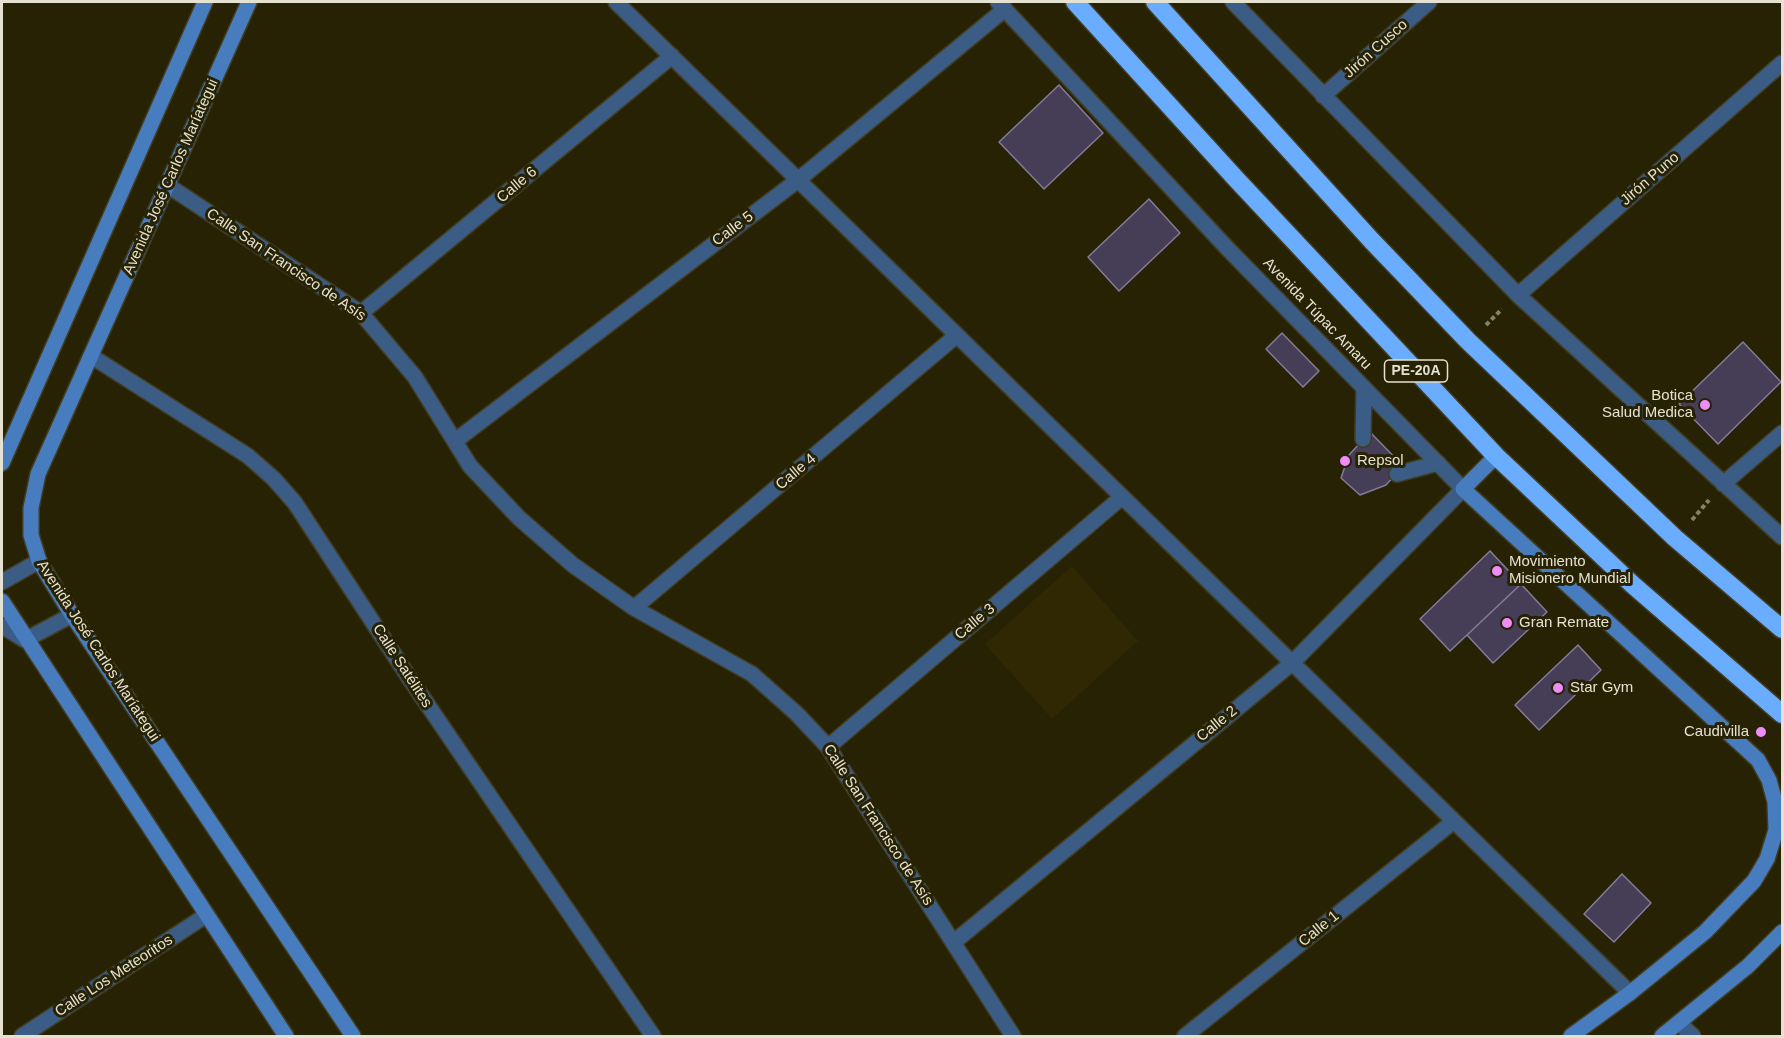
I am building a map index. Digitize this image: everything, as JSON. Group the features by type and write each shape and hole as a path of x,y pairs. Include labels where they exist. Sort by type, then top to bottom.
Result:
{"highway":[{"name":"PE-20A","path":"1075,2 1237,180 1496,456 1633,585 1782,714"},
{"path":"1155,2 1364,232 1468,341 1676,538 1782,630"}],"street":[{"path":"2,463 205,2"},
{"name":"Avenida José Carlos Maríategui","path":"249,2 38,474 31,508 31,535 39,561 72,615 353,1036"},
{"path":"616,2 1630,993 1571,1036"},
{"path":"1233,2 1518,295 1782,537"},
{"name":"Jirón Cusco","path":"1323,96 1429,2"},
{"name":"Calle 5","path":"454,441 798,180 1001,5"},
{"name":"Avenida Túpac Amaru","path":"1001,5 1228,249 1463,489 1758,760 1769,780 1774,802 1776,830 1767,859 1754,881 1705,932 1630,993"},
{"name":"Calle 6","path":"361,314 672,56"},
{"name":"Jirón Puno","path":"1518,295 1782,63"},
{"name":"Calle San Francisco de Asís","path":"167,185 361,314 415,377 470,466 519,518 573,565 634,608 752,675 797,714 828,747 1013,1036"},
{"name":"Calle 4","path":"634,608 957,335"},
{"name":"Calle Satélites","path":"91,356 248,456 274,479 295,503 408,676 653,1036"},
{"path":"1363,440 1364,388"},
{"path":"1723,484 1782,433"},
{"path":"1463,489 1496,456"},
{"path":"1396,474 1438,463"},
{"name":"Calle 2","path":"954,942 1292,663 1463,489"},
{"name":"Calle 3","path":"828,747 1122,497"},
{"path":"2,582 39,561"},
{"path":"2,601 205,916 286,1036"},
{"path":"25,640 72,615"},
{"path":"2,626 25,640"},
{"name":"Calle 1","path":"1185,1036 1454,821"},
{"name":"Calle Los Meteoritos","path":"22,1036 205,916"},
{"path":"1662,1036 1680,1024 1782,932"},
{"path":"1680,1024 1694,1036"}],"path":[{"path":"1468,341 1518,295"},
{"path":"1676,538 1723,484"}],"shaded area":[{"path":"1072,566 1138,641 1052,719 985,644"}],"building":[{"path":"1059,85 1103,133 1044,189 999,142"},
{"path":"1149,199 1180,233 1119,291 1088,257"},
{"path":"1282,333 1319,371 1303,387 1266,349"},
{"path":"1743,342 1781,382 1718,444 1679,404"},
{"path":"1370,432 1403,466 1386,485 1360,495 1341,478 1349,455"},
{"path":"1490,551 1521,584 1450,651 1420,619"},
{"name":"Gran Remate","path":"1521,584 1547,612 1493,663 1467,635"},
{"name":"Star Gym","path":"1578,645 1601,670 1539,730 1515,705"},
{"path":"1622,874 1651,903 1614,942 1584,914"}],"place":[{"name":"Botica Salud Medica","path":"1705,405"},
{"name":"Repsol","path":"1345,461"},
{"name":"Movimiento Misionero Mundial","path":"1497,571"},
{"name":"Gran Remate","path":"1507,623"},
{"name":"Star Gym","path":"1558,688"},
{"name":"Caudivilla","path":"1761,732"}]}
